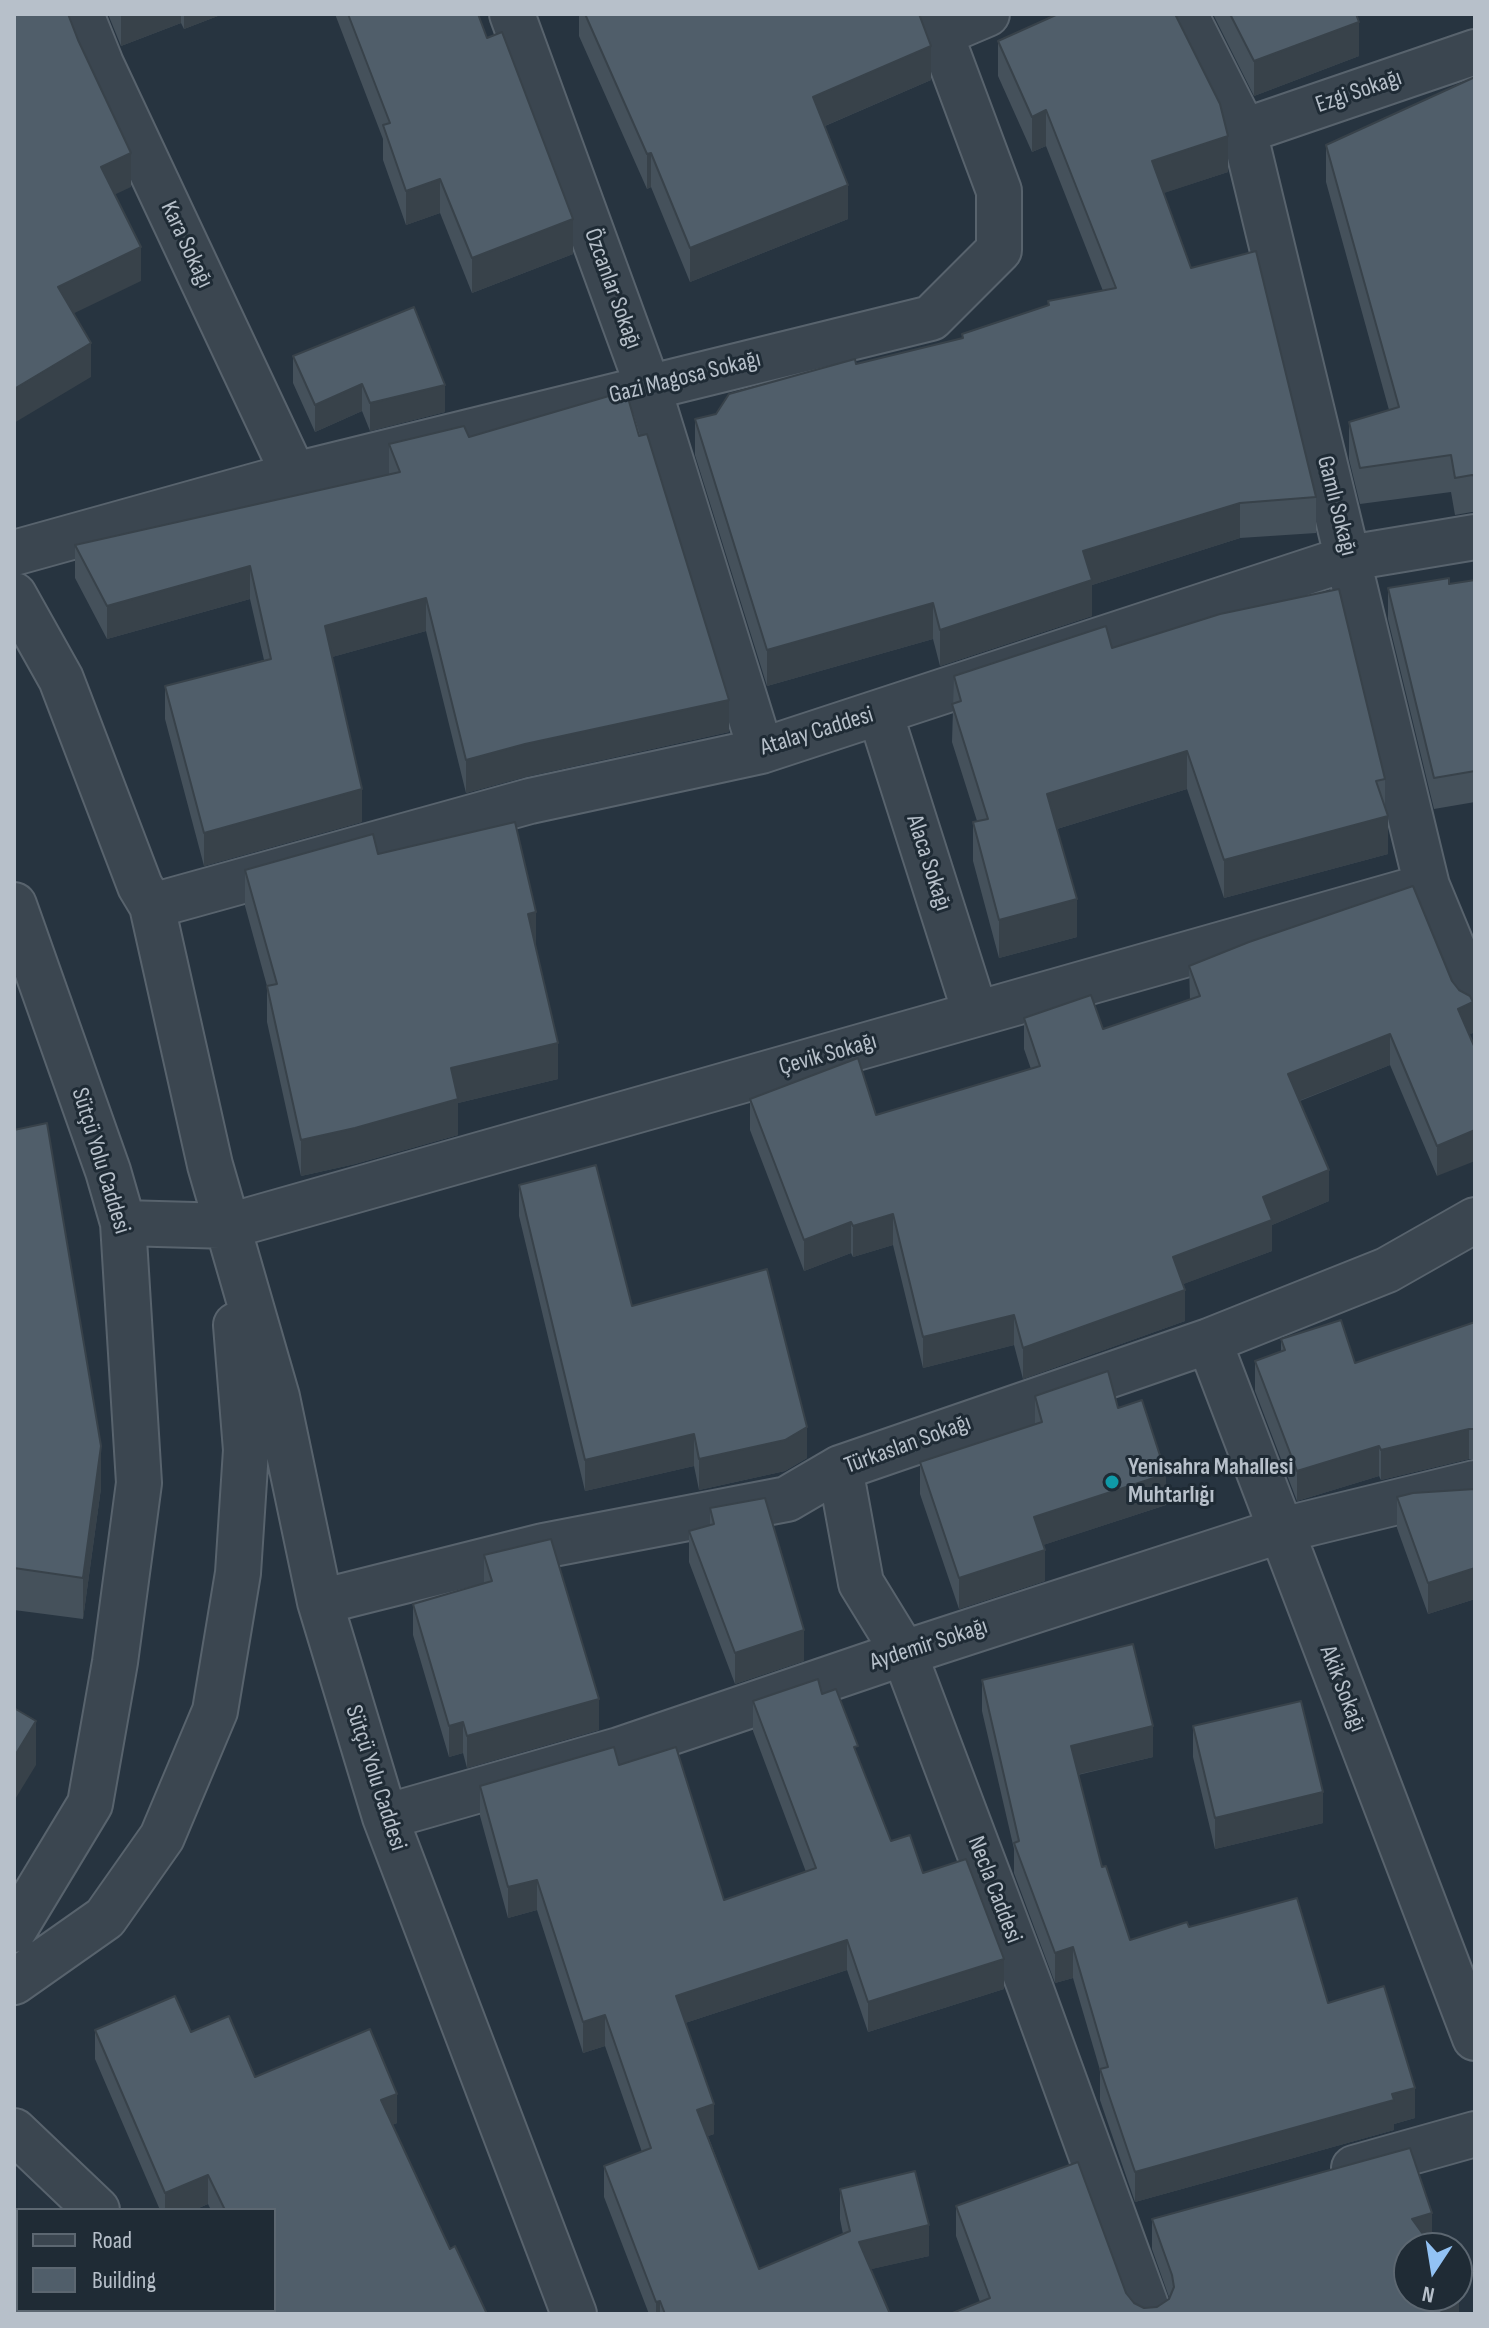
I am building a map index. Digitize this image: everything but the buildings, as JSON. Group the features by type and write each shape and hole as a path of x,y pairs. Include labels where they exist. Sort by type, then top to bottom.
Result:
{"street":[{"name":"Kara Sokağı","path":"81,14 101,64 294,475"},
{"name":"Özcanlar Sokağı","path":"512,14 648,387 761,751"},
{"path":"936,24 987,14"},
{"name":"Gamlı Sokağı","path":"1185,14 1244,131 1427,886 1475,1002"},
{"name":"Gazi Magosa Sokağı","path":"14,553 294,475 931,318 999,250 999,191 936,24"},
{"name":"Ezgi Sokağı","path":"1244,131 1475,52"},
{"name":"Atalay Caddesi","path":"152,906 530,801 761,751 1349,558 1475,537"},
{"name":"Sütçü Yolu Caddesi","path":"14,595 61,679 140,886 152,906 210,1165 277,1397 320,1602 385,1817 574,2314"},
{"name":"Alaca Sokağı","path":"880,713 975,1012"},
{"name":"Çevik Sokağı","path":"123,1223 229,1226 1427,886"},
{"name":"Sütçü Yolu Caddesi","path":"14,905 108,1171 123,1223 139,1483 115,1662 90,1804 14,1930"},
{"name":"Türkaslan Sokağı","path":"320,1602 543,1546 787,1499 840,1468 1209,1341 1387,1270 1475,1220"},
{"name":"Sütçü Yolu Caddesi","path":"14,1982 105,1918 162,1837 215,1711 238,1573 246,1450 229,1226"},
{"name":"Akik Sokağı","path":"1209,1341 1475,2038"},
{"name":"Necla Caddesi","path":"840,1468 861,1583 904,1653 1136,2227 1149,2314"},
{"name":"Aydemir Sokağı","path":"385,1817 619,1750 1282,1530 1475,1483"},
{"path":"14,2131 95,2208"},
{"path":"1321,2177 1475,2134"}],"place":[{"name":"Yenisahra Mahallesi Muhtarlığı","path":"1112,1482"}]}
